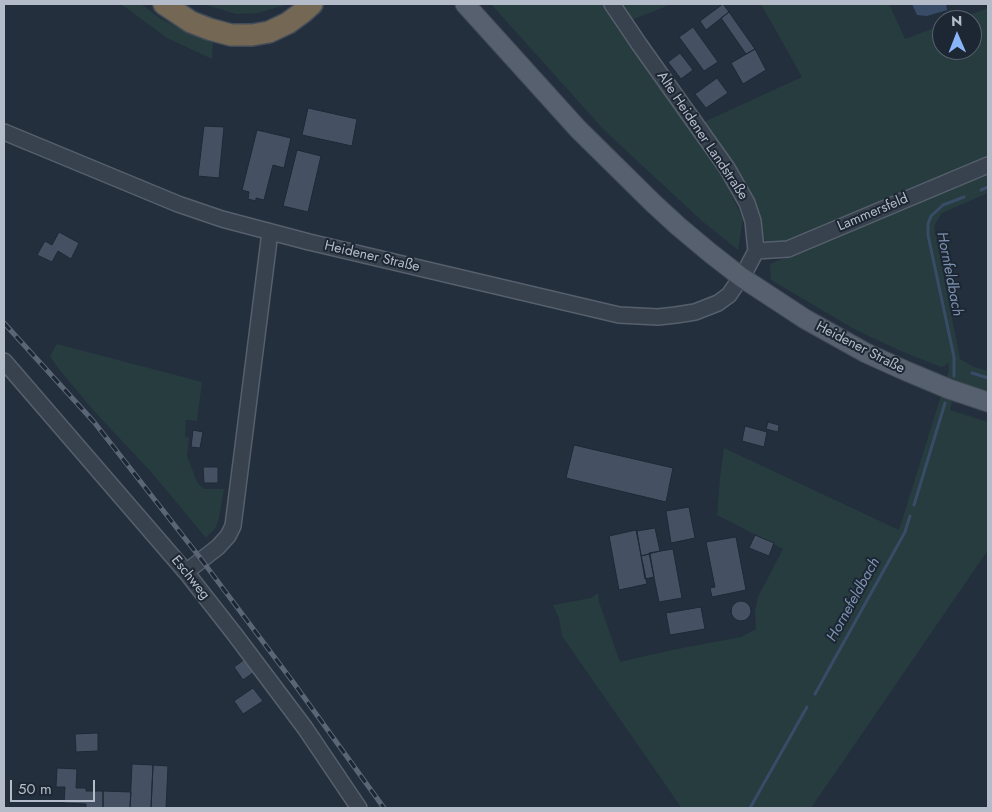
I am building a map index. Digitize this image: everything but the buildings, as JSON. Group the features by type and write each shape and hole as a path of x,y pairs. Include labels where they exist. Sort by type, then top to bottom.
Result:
{"highway":[{"path":"164,4 191,22 231,35 252,35 269,32 288,23 312,4"},
{"path":"176,4 191,22"}],"main road":[{"name":"Heidener Straße","path":"465,4 578,129 653,203 709,252 805,319 866,353 914,375 988,402"}],"street":[{"name":"Alte Heidener Landstraße","path":"612,4 727,168 747,202 753,221 756,251"},
{"name":"Heidener Straße","path":"4,132 178,204 222,219 310,242 619,315 658,317 695,312 718,303 729,295 741,276"},
{"name":"Lammersfeld","path":"756,251 788,249 988,165"},
{"path":"186,572 218,547 228,536 233,526 270,232"},
{"path":"741,276 756,251"},
{"name":"Eschweg","path":"4,361 186,572 305,728 360,808"}],"green space":[{"path":"121,4 141,4 161,19 195,36 213,42 212,59 167,38"},
{"path":"206,4 287,4 258,13 236,14"},
{"path":"491,4 603,4 721,173 743,219 738,250 702,221 604,130"},
{"path":"621,4 672,4 631,20"},
{"path":"761,4 889,4 905,39 932,29 932,60 982,60 982,10 988,8 988,160 790,242 774,246 761,237 686,104 687,99 704,122 802,77"},
{"path":"988,173 988,193 942,213 934,226 960,359 974,367 988,371 988,391 947,378 948,362 945,366 941,367 901,351 856,330 771,280 770,264"},
{"path":"57,344 202,382 197,421 186,420 185,437 189,438 187,456 197,482 204,489 224,489 216,527 206,538 152,473 94,411 58,368 50,356"},
{"path":"941,396 952,400 950,410 988,422 988,550 811,808 680,808 562,636 559,618 553,605 591,598 598,593 599,602 620,662 741,637 756,629 755,612 758,597 783,549 717,515 724,448 899,530"}],"water":[{"path":"912,4 946,4 947,10 932,10 932,14 927,16 917,15"}],"waterway":[{"name":"Hornfeldbach","path":"981,190 988,187"},
{"name":"Hornfeldbach","path":"954,376 954,357 928,235 928,224 931,216 943,205 964,197"},
{"path":"972,373 988,378"},
{"name":"Hornfeldbach","path":"914,505 945,403"},
{"name":"Hornefeldbach","path":"815,694 905,532 910,516"},
{"name":"Hornefeldbach","path":"750,808 807,707"}],"railway":[{"path":"4,323 94,422 201,559 384,808"}]}
